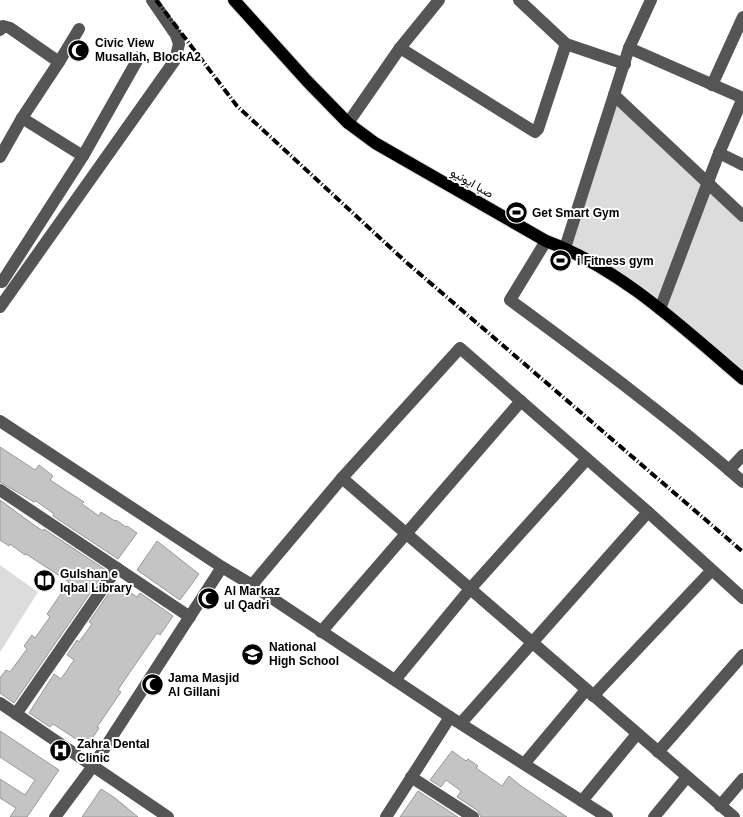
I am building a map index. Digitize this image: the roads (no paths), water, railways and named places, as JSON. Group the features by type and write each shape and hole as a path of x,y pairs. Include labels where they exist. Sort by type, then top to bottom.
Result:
{"main road":[{"name":"صبا ایونیو","path":"234,0 307,82 348,123 376,142 546,241 565,248 613,275 660,308 743,379"}],"street":[{"path":"0,307 175,60 179,44 176,35 152,0"},
{"path":"348,123 400,48 438,0"},
{"path":"519,0 566,44 625,64"},
{"path":"565,248 629,48 651,0"},
{"path":"712,85 743,17"},
{"path":"0,30 3,26 10,28 59,62"},
{"path":"0,157 22,118 79,29"},
{"path":"400,48 535,132 538,129 566,44"},
{"path":"629,48 743,98 719,153 660,308"},
{"path":"14,289 1,281 83,156 139,57"},
{"path":"614,95 743,216"},
{"path":"22,118 83,156"},
{"path":"719,153 743,165"},
{"path":"546,241 510,300 637,394 743,482"},
{"path":"252,585 342,478 460,348 648,512 743,598"},
{"path":"321,632 521,401"},
{"path":"0,421 222,568 252,585 321,632 607,817"},
{"path":"729,470 743,455"},
{"path":"395,680 470,589 587,459"},
{"path":"342,478 734,817"},
{"path":"0,490 190,617"},
{"path":"386,817 411,777 456,720 532,643 648,512"},
{"path":"16,714 117,568"},
{"path":"56,817 93,766 222,568"},
{"path":"524,764 589,693 711,571"},
{"path":"658,752 743,655"},
{"path":"0,703 168,817"},
{"path":"582,801 637,734"},
{"path":"411,777 473,817"},
{"path":"654,817 687,777"},
{"path":"720,806 743,779"}],"railway":[{"path":"156,0 237,106 406,262 743,552"}],"place":[{"name":"Civic View Musallah, BlockA2","path":"79,50"},
{"name":"Get Smart Gym","path":"516,213"},
{"name":"i Fitness gym","path":"561,261"},
{"name":"Gulshan e Iqbal Library","path":"44,581"},
{"name":"Al Markaz ul Qadri","path":"208,598"},
{"name":"National High School","path":"253,654"},
{"name":"Jama Masjid Al Gillani","path":"152,685"},
{"name":"Zahra Dental Clinic","path":"61,751"}]}
